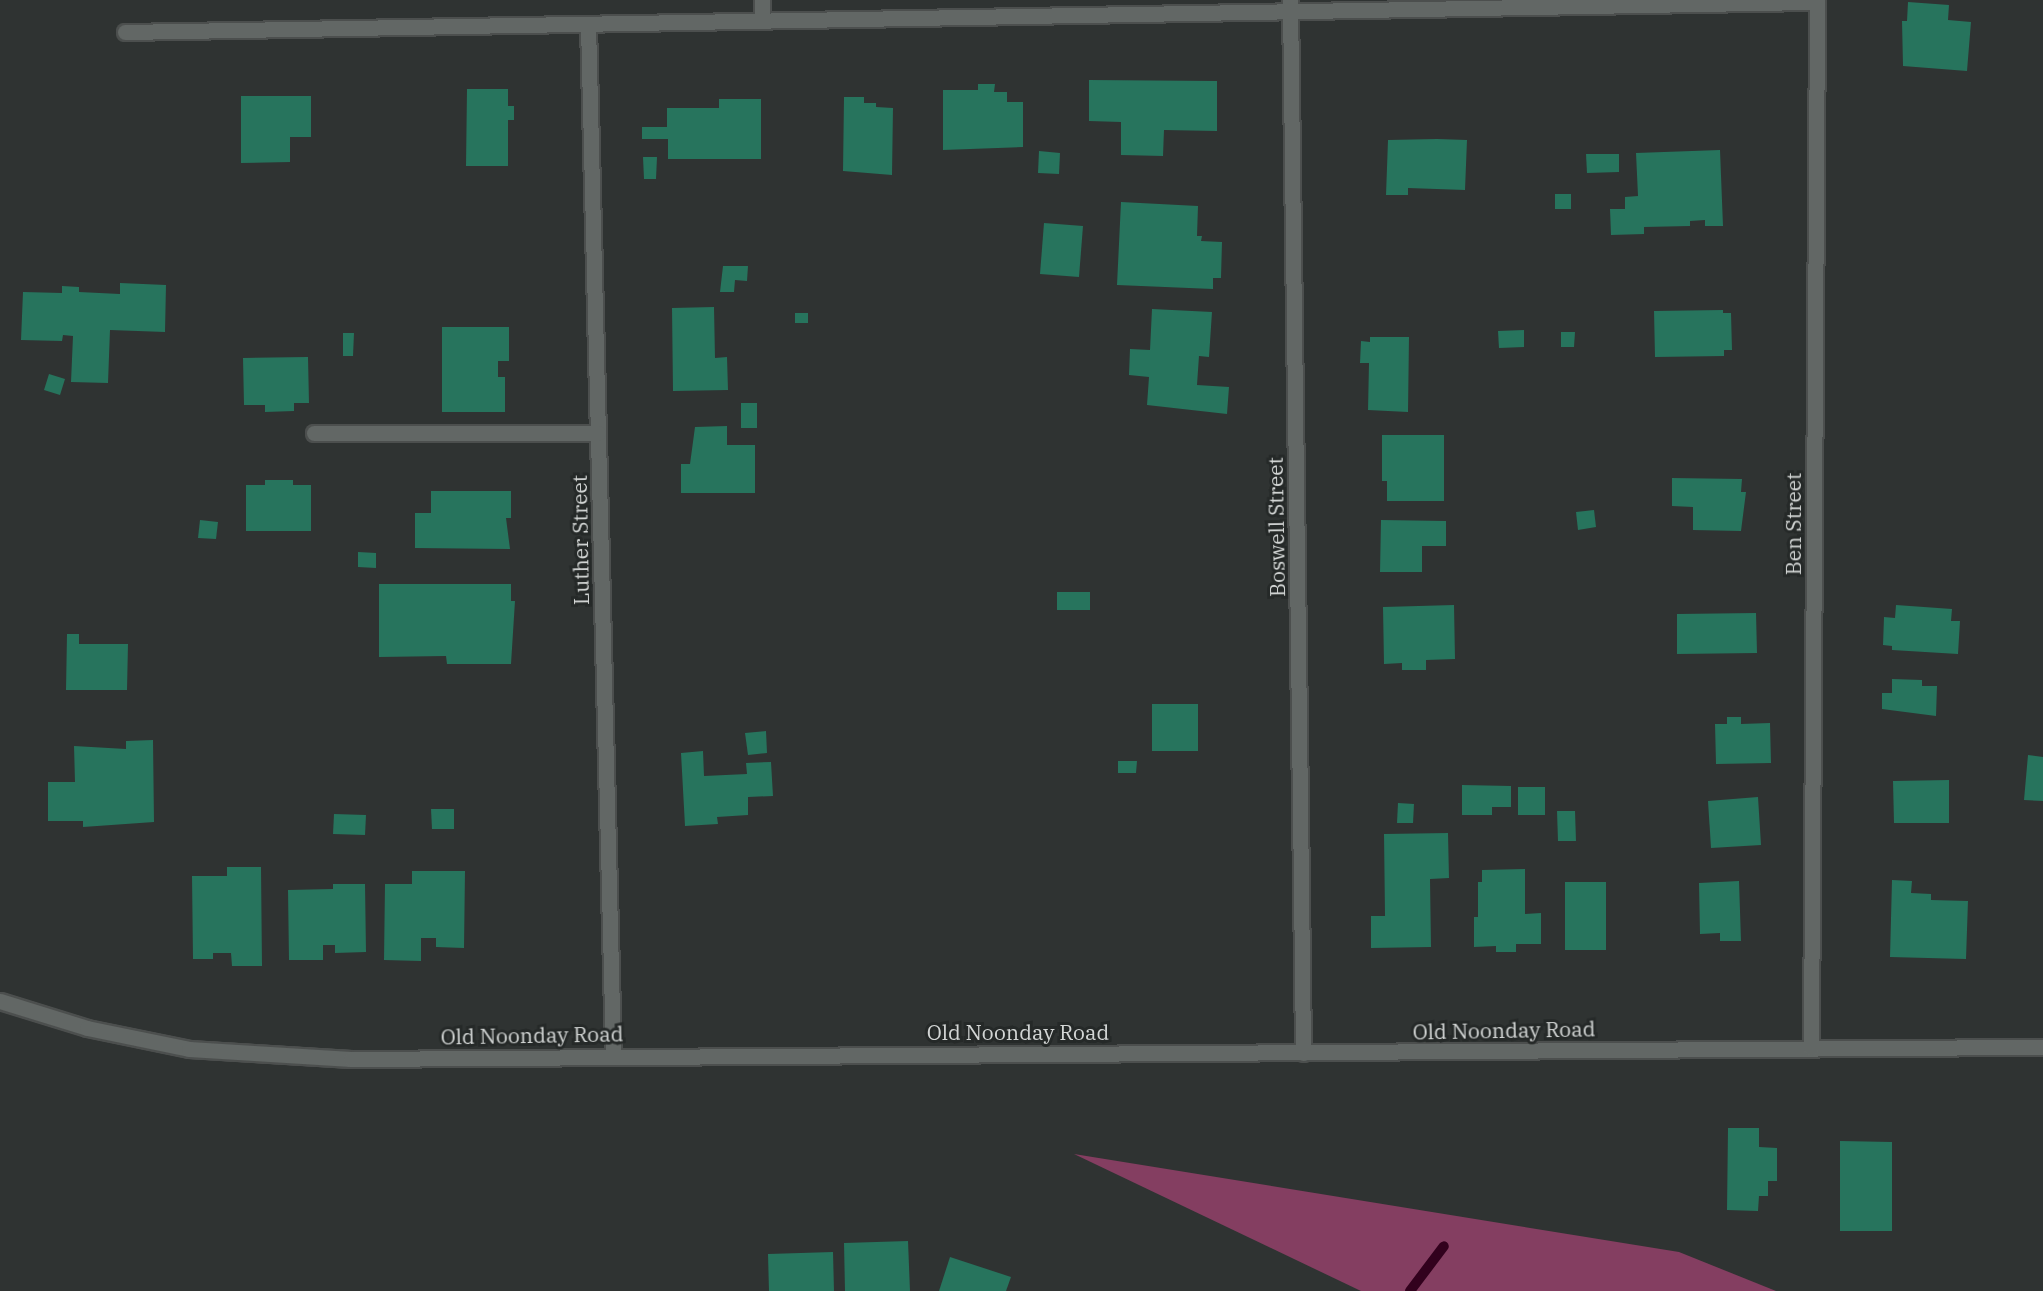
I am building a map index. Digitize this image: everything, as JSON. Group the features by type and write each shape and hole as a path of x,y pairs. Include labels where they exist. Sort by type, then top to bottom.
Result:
{"street":[{"path":"762,0 762,21"},
{"path":"125,32 762,21 1290,6 1817,1"},
{"name":"Ben Street","path":"1811,1048 1817,1"},
{"name":"Boswell Street","path":"1290,6 1303,1053"},
{"name":"Luther Street","path":"588,24 613,1054"},
{"path":"314,433 598,433"},
{"name":"Old Noonday Road","path":"0,1001 87,1028 189,1048 241,1054 351,1059 613,1054 1303,1053 2043,1047"}],"shaded area":[{"path":"1074,1154 1679,1252 1776,1291 1361,1291"}],"building":[{"path":"1908,2 1949,5 1948,20 1971,22 1967,71 1903,66 1902,21 1907,21"},
{"path":"1089,80 1217,81 1217,131 1164,130 1163,156 1121,155 1121,122 1089,121"},
{"path":"978,84 995,84 994,92 1007,92 1007,102 1023,102 1023,147 943,150 943,90 978,90"},
{"path":"467,89 508,89 508,106 514,106 514,120 508,120 508,166 466,166"},
{"path":"241,96 311,96 311,137 290,137 290,162 241,163"},
{"path":"844,97 864,97 864,103 876,103 876,107 893,108 892,175 843,171"},
{"path":"719,99 761,99 761,159 668,159 668,139 642,139 642,127 667,127 667,108 719,108"},
{"path":"1388,140 1467,140 1465,190 1408,188 1408,195 1386,195"},
{"path":"1720,150 1723,226 1705,226 1705,220 1690,221 1690,226 1644,227 1644,234 1611,235 1610,209 1625,209 1625,197 1638,196 1636,153"},
{"path":"1039,151 1060,153 1059,174 1038,173"},
{"path":"1586,154 1619,154 1619,172 1587,173"},
{"path":"643,157 657,157 656,179 644,179"},
{"path":"1555,194 1571,194 1571,209 1555,209"},
{"path":"1121,202 1198,206 1197,236 1202,236 1201,241 1222,242 1221,278 1213,278 1213,289 1117,285"},
{"path":"1044,223 1083,226 1079,277 1040,274"},
{"path":"723,266 748,266 747,281 735,280 734,292 720,292"},
{"path":"120,283 166,285 165,332 110,330 108,383 71,382 73,336 63,335 62,341 21,340 23,292 62,293 62,286 79,287 79,292 120,294"},
{"path":"714,307 715,358 727,357 728,390 673,391 672,308"},
{"path":"1152,309 1212,312 1209,357 1199,356 1197,385 1229,387 1227,414 1147,405 1149,377 1129,375 1130,349 1150,350"},
{"path":"1723,310 1723,313 1731,313 1732,350 1724,350 1724,356 1655,357 1654,311"},
{"path":"795,313 808,313 808,323 795,323"},
{"path":"442,327 509,327 509,361 498,361 498,377 505,377 505,412 442,412"},
{"path":"1524,330 1524,347 1499,348 1498,331"},
{"path":"1561,332 1575,332 1574,347 1561,347"},
{"path":"343,333 354,333 353,356 343,356"},
{"path":"1370,337 1409,337 1408,412 1368,410 1369,363 1360,363 1361,341 1370,342"},
{"path":"308,357 309,403 294,403 294,411 265,412 265,405 244,405 243,358"},
{"path":"49,374 65,379 60,395 44,390"},
{"path":"741,403 757,403 757,428 741,428"},
{"path":"727,426 727,445 755,445 755,493 681,493 681,464 690,464 695,427"},
{"path":"1382,435 1444,435 1444,501 1387,501 1387,481 1382,481"},
{"path":"1672,478 1742,479 1741,492 1746,492 1741,531 1693,530 1693,507 1672,506"},
{"path":"265,480 293,480 293,485 311,485 311,531 246,531 246,485 265,485"},
{"path":"431,491 511,491 511,518 506,518 510,549 415,548 415,513 431,513"},
{"path":"1594,510 1596,527 1578,530 1576,512"},
{"path":"200,520 218,522 216,539 198,538"},
{"path":"1381,520 1446,521 1446,546 1422,546 1422,572 1380,572"},
{"path":"358,552 376,553 376,568 358,567"},
{"path":"379,584 511,584 511,601 515,601 511,664 447,664 446,656 379,657"},
{"path":"1057,592 1090,592 1090,610 1057,610"},
{"path":"1454,605 1455,659 1426,660 1426,670 1402,670 1402,663 1384,664 1383,607"},
{"path":"1896,605 1952,609 1951,621 1960,621 1958,654 1892,650 1892,646 1883,645 1884,617 1895,618"},
{"path":"1756,613 1757,653 1677,654 1677,614"},
{"path":"67,634 79,634 79,644 128,644 127,690 66,690"},
{"path":"1892,679 1922,680 1922,686 1937,686 1936,716 1882,709 1882,693 1892,693"},
{"path":"1152,704 1198,704 1198,751 1152,751"},
{"path":"1727,717 1741,717 1741,724 1770,723 1771,763 1716,764 1715,724 1727,724"},
{"path":"766,731 767,753 748,755 745,733"},
{"path":"153,740 154,822 83,827 83,821 48,821 48,782 75,782 74,746 126,749 126,741"},
{"path":"703,751 704,776 747,774 746,763 771,762 773,796 748,797 748,815 717,817 718,824 685,826 681,753"},
{"path":"2028,755 2043,757 2043,801 2024,800"},
{"path":"1118,761 1137,761 1136,773 1118,773"},
{"path":"1949,780 1949,823 1894,823 1893,781"},
{"path":"1462,785 1511,786 1511,807 1492,807 1492,815 1462,815"},
{"path":"1518,787 1545,787 1545,815 1518,815"},
{"path":"1758,797 1761,845 1711,848 1708,801"},
{"path":"1398,803 1414,804 1413,823 1397,823"},
{"path":"431,809 454,809 454,829 432,829"},
{"path":"1557,811 1575,811 1576,841 1558,841"},
{"path":"334,814 366,815 365,835 333,834"},
{"path":"1448,833 1449,878 1430,879 1431,947 1371,948 1371,916 1385,916 1384,834"},
{"path":"227,867 261,867 262,966 232,966 231,953 213,953 213,959 193,959 192,876 227,876"},
{"path":"1525,869 1525,914 1541,913 1541,944 1516,944 1516,952 1496,952 1496,946 1474,947 1474,917 1478,917 1478,882 1482,882 1482,870"},
{"path":"412,871 465,871 464,948 436,947 436,938 421,938 421,961 384,960 385,884 412,884"},
{"path":"1892,880 1912,881 1911,893 1931,894 1931,900 1968,901 1966,959 1890,957"},
{"path":"1739,881 1741,941 1720,941 1720,933 1700,934 1699,883"},
{"path":"1565,882 1606,882 1606,950 1565,950"},
{"path":"333,884 365,884 366,952 335,953 335,945 323,945 323,960 289,960 288,890 333,889"},
{"path":"1728,1128 1759,1128 1759,1147 1777,1148 1777,1181 1768,1181 1768,1196 1759,1196 1758,1211 1727,1210"},
{"path":"1840,1141 1892,1142 1892,1231 1840,1231"},
{"path":"908,1241 910,1291 845,1291 844,1243"},
{"path":"833,1252 834,1291 769,1291 768,1254"},
{"path":"950,1257 1011,1277 1006,1291 939,1291"}],"waterway":[{"path":"1410,1291 1444,1246"}]}
